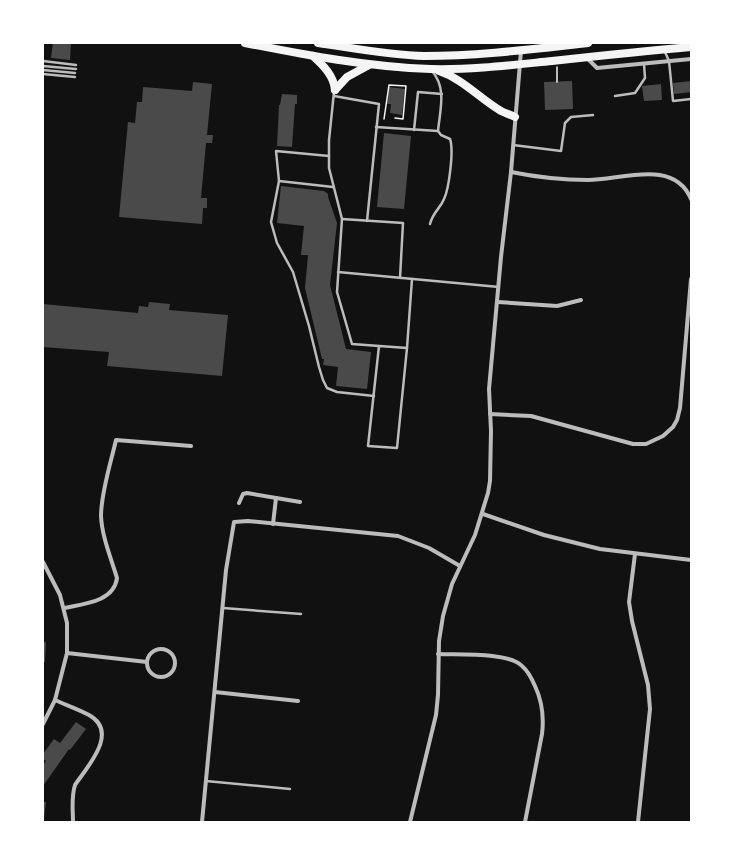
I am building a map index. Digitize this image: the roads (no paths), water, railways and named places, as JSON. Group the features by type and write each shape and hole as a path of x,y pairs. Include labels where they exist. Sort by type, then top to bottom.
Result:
{"main road":[{"path":"245,43 312,56 369,64 430,69 473,68 520,64 587,57 665,46 691,47"},
{"path":"318,43 424,56 470,55 521,51 588,43"},
{"path":"312,56 328,71 335,84 334,93"},
{"path":"334,93 347,77 369,64"},
{"path":"430,69 448,74 464,83 501,111 515,117"}],"street":[{"path":"410,822 436,715 438,694 438,654 443,616 452,584 483,514 490,481 491,431 489,389 511,172 521,51"},
{"path":"587,57 597,68 691,59"},
{"path":"511,172 535,177 588,180 642,174 668,176 681,184 691,199"},
{"path":"490,414 531,416 633,444 646,444 664,436 673,427 677,420 680,408 691,279"},
{"path":"498,302 557,306 581,300"},
{"path":"64,608 95,601 112,592 116,586 117,578 103,532 101,515 104,493 116,440 191,446"},
{"path":"239,503 243,494 247,493 300,502"},
{"path":"273,524 276,498"},
{"path":"483,514 544,535 600,549 691,560"},
{"path":"202,822 226,570 234,522 248,521 398,536 429,548 460,566"},
{"path":"635,554 629,602 632,621 648,684 650,710 638,822"},
{"path":"43,562 60,594 67,623 67,652 55,700 43,724"},
{"path":"162,650 172,655 174,665 169,674 159,677 150,672 147,667 147,662 152,652 162,650"},
{"path":"67,652 147,662"},
{"path":"438,654 495,656 513,660 522,665 532,678 540,696 543,722 525,822"},
{"path":"215,692 298,701"},
{"path":"55,700 90,715 97,721 101,729 102,741 98,750 75,785 72,799 73,822"}],"lane":[{"path":"665,46 669,61 672,101 691,99"},
{"path":"43,62 76,65"},
{"path":"615,96 635,93 645,78 644,64"},
{"path":"43,66 76,69"},
{"path":"430,69 440,82 442,94 438,131"},
{"path":"43,70 75,73"},
{"path":"43,74 75,77"},
{"path":"414,130 418,92 442,94"},
{"path":"367,221 379,104 334,93 329,140 329,168 342,219 337,292 352,344 407,348"},
{"path":"513,145 561,151 565,123 572,117 593,115"},
{"path":"376,127 438,131 450,140 450,171 446,195 434,212 430,224"},
{"path":"329,156 276,151 279,181 271,222 277,243 293,272 323,380 327,388 337,392 374,396"},
{"path":"279,181 333,186"},
{"path":"342,219 403,223 400,278"},
{"path":"338,272 499,287"},
{"path":"380,346 368,446 397,448 412,279"},
{"path":"222,608 301,614"},
{"path":"206,781 290,789"}]}
